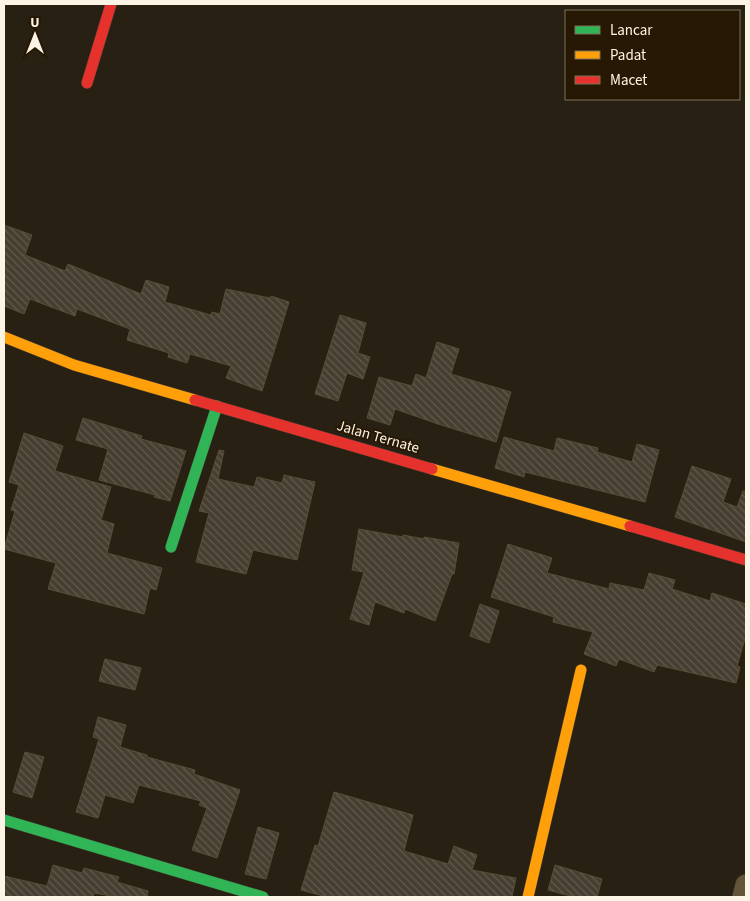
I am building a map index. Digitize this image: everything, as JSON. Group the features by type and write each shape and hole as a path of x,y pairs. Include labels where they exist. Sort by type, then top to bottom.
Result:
{"street":[{"path":"87,83 111,4"},
{"name":"Jalan Ternate","path":"4,337 74,365 746,560"},
{"path":"171,547 217,406"},
{"path":"528,897 581,670"},
{"path":"4,820 263,897"},
{"path":"743,897 746,885"}],"building":[{"path":"4,225 32,235 25,255 65,271 68,264 141,294 146,280 169,287 165,302 211,315 212,312 220,314 226,289 270,298 271,296 289,302 262,391 226,378 231,366 190,354 187,363 168,357 169,353 127,340 130,329 77,309 75,316 30,299 24,314 4,306"},
{"path":"340,315 366,323 358,353 370,357 363,379 347,373 338,401 315,394"},
{"path":"437,342 459,349 451,374 511,392 496,442 395,409 390,425 367,418 379,377 412,386 416,374 426,378"},
{"path":"83,418 142,436 141,439 186,451 170,501 99,480 108,449 76,440"},
{"path":"24,433 63,446 55,471 111,487 101,520 114,524 107,553 162,568 156,590 150,588 144,614 48,589 56,563 4,549 15,511 11,510 19,485 9,482"},
{"path":"504,437 554,451 557,438 598,448 597,452 632,462 637,444 659,450 645,502 525,472 524,477 495,468"},
{"path":"219,450 224,451 218,479 254,487 257,477 282,483 284,475 315,482 297,560 253,550 246,574 196,562 209,513 199,511"},
{"path":"692,466 731,479 723,502 737,507 743,491 746,491 746,542 675,517"},
{"path":"359,529 403,537 403,535 424,539 424,537 459,543 454,574 452,574 435,621 405,609 404,613 375,602 369,625 350,619 364,572 352,570"},
{"path":"508,544 552,558 547,573 609,589 610,583 644,590 649,573 675,580 672,589 710,601 712,593 746,604 746,635 737,666 740,667 736,683 657,665 654,672 619,659 616,666 584,654 593,632 553,622 554,617 491,597"},
{"path":"480,604 499,611 489,643 470,636"},
{"path":"105,659 141,668 135,690 99,681"},
{"path":"98,717 126,725 120,747 147,755 147,757 195,770 194,774 240,790 217,858 192,850 207,808 199,805 201,801 139,785 133,803 105,795 98,818 76,812 99,739 93,737"},
{"path":"25,752 44,757 32,798 13,792"},
{"path":"334,792 413,815 404,851 448,864 454,846 477,855 472,870 516,878 512,897 327,897 301,890 315,845 318,846"},
{"path":"258,827 279,833 266,879 245,874"},
{"path":"53,865 82,873 84,868 119,877 117,882 148,891 147,897 117,897 94,893 93,897 4,897 4,876 47,886"},
{"path":"555,865 602,879 597,897 574,897 548,890"}],"traffic: fast":[{"path":"171,547 217,406"},
{"path":"4,820 263,897"}],"traffic: slow":[{"path":"4,337 74,365 195,400"},
{"path":"432,469 630,526"},
{"path":"528,897 581,670"}],"traffic: jam":[{"path":"87,83 111,4"},
{"path":"195,400 432,469"},
{"path":"630,526 746,560"}]}
